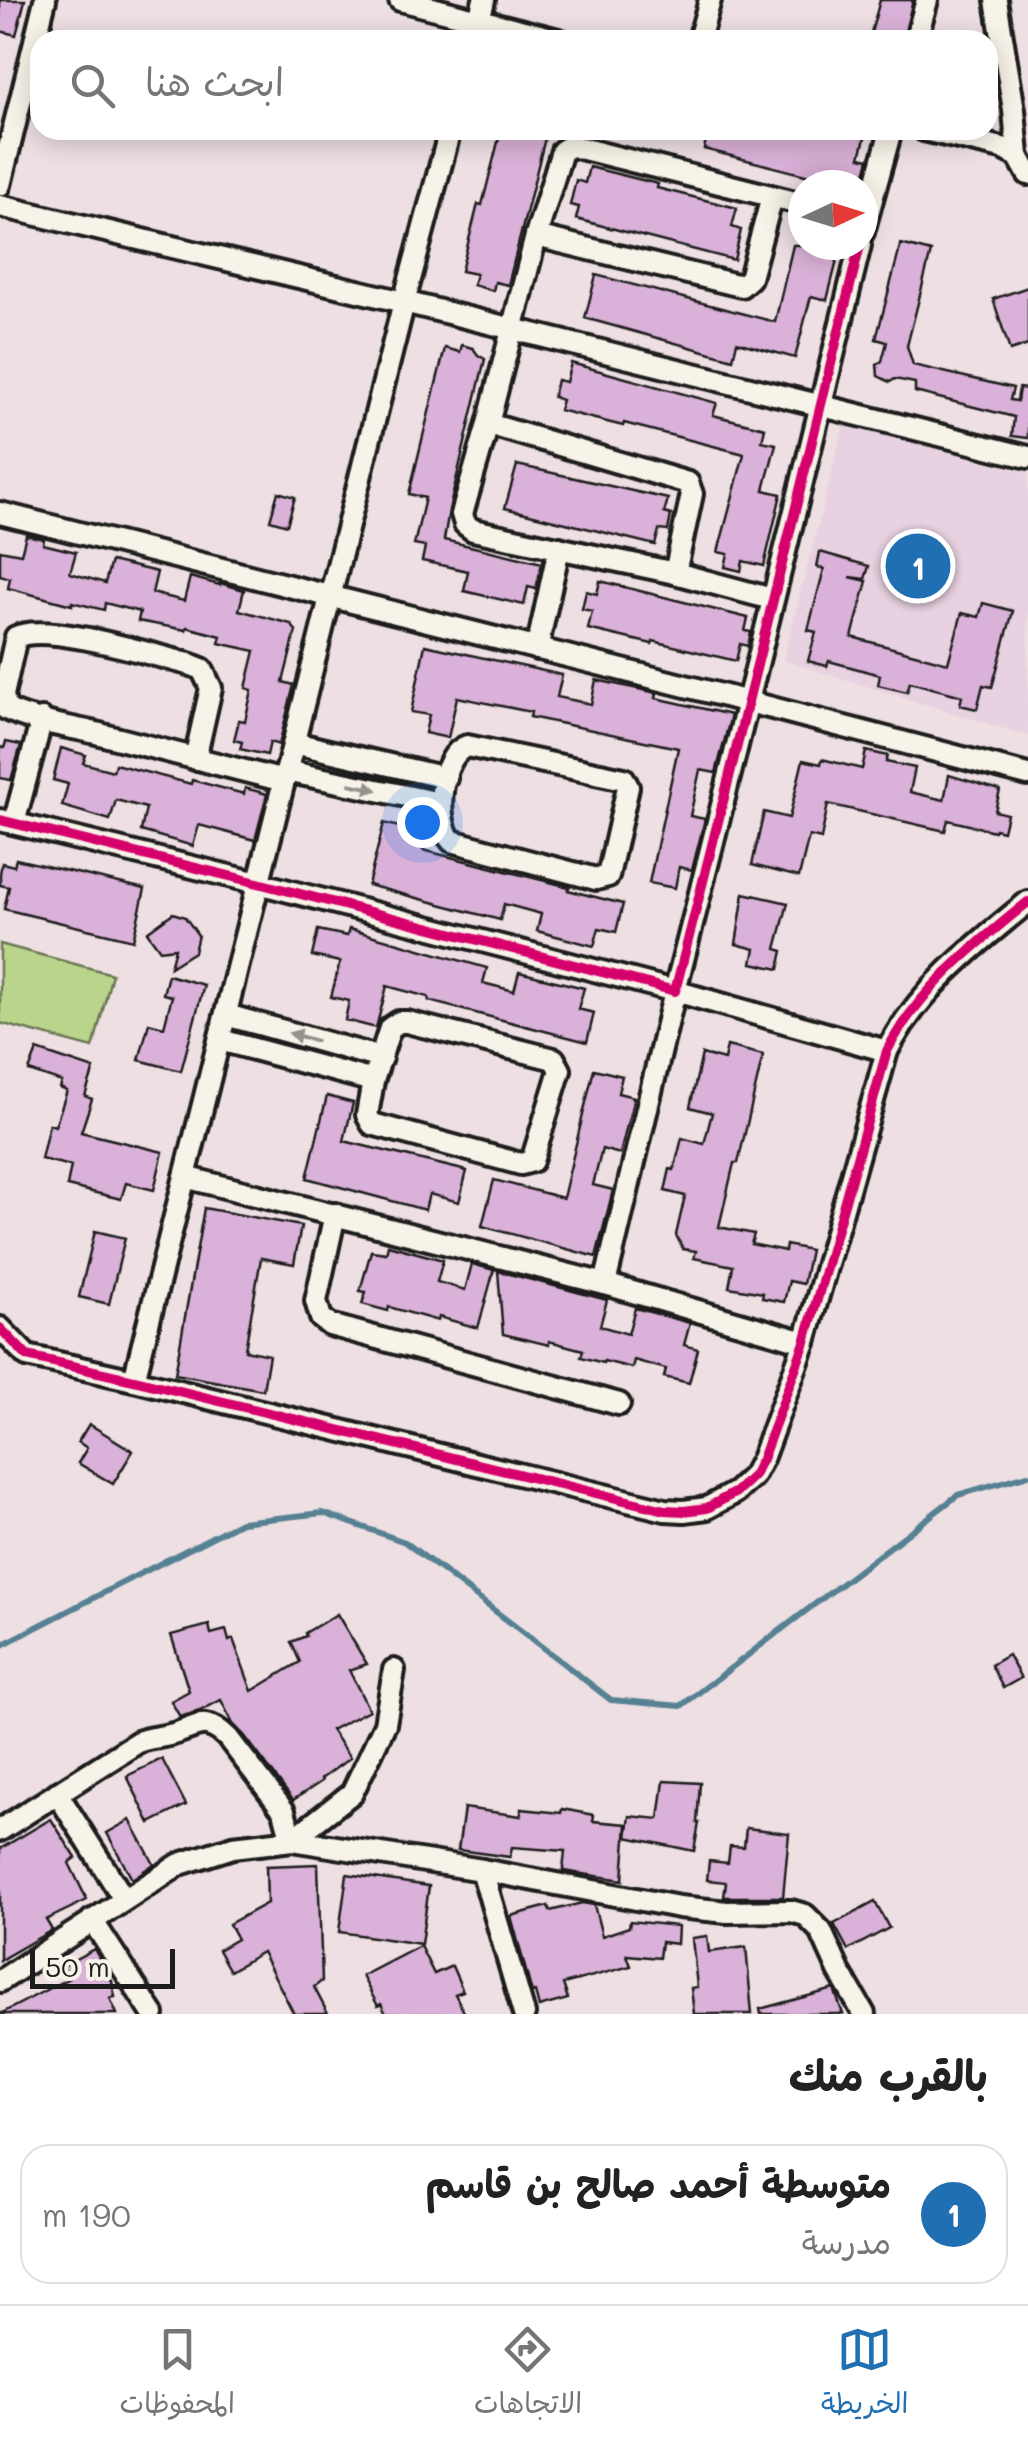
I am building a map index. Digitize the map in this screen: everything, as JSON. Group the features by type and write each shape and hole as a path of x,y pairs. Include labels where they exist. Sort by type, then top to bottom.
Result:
{"street":[{"path":"38,30 46,0"},
{"path":"400,0 519,30"},
{"path":"702,30 710,0"},
{"path":"919,30 927,0"},
{"path":"996,0 1023,165"},
{"path":"0,184 30,64"},
{"path":"134,1380 447,140"},
{"path":"878,175 888,140"},
{"path":"967,140 1002,148 1023,165"},
{"path":"772,599 675,573 473,530 462,518 562,150 570,146 788,201"},
{"path":"536,236 741,286 750,278 772,197"},
{"path":"0,206 511,328 1028,458"},
{"path":"605,1284 856,260"},
{"path":"488,424 688,483 692,494 675,573"},
{"path":"0,513 1028,776"},
{"path":"536,648 558,548"},
{"path":"195,758 211,688 204,672 189,664 84,639 46,633 19,634 3,704 12,712 195,758 440,803"},
{"path":"42,719 7,822 675,991 887,1051"},
{"path":"294,744 446,778"},
{"path":"474,746 624,778 628,787 610,872 606,878 596,879 457,844 444,829 440,803 446,778 458,749 474,746"},
{"path":"0,1328 27,1356 665,1510 707,1508 736,1492 753,1476 762,1459 804,1342 887,1051 899,1028 951,966 1028,902"},
{"path":"226,1015 380,1058"},
{"path":"407,1022 554,1059 560,1070 536,1156 521,1164 372,1124 367,1115 380,1058 390,1028 407,1022"},
{"path":"220,1040 373,1081"},
{"path":"185,1176 605,1284 804,1342"},
{"path":"335,1214 316,1302 321,1318 330,1324 620,1404"},
{"path":"292,1840 352,1793 386,1724 394,1670"},
{"path":"0,1830 138,1742 207,1724 228,1738 284,1811 292,1840"},
{"path":"57,1792 124,1899"},
{"path":"0,1981 180,1864 233,1847 292,1840 679,1906 805,1915 822,1931 864,2014"},
{"path":"482,1870 524,2014"},
{"path":"92,1920 152,2014"}],"shaded area":[{"path":"844,425 1028,473 1028,736 783,660"}],"green space":[{"path":"0,944 112,974 93,1048 0,1023"}],"building":[{"path":"0,0 25,0 16,35 0,31"},
{"path":"880,0 913,0 906,30 872,30"},
{"path":"498,140 544,140 508,285 495,282 493,291 473,285 476,274 461,271 478,204 482,205"},
{"path":"706,140 864,140 860,157 869,159 866,170 788,171 704,149"},
{"path":"589,167 737,208 732,227 741,230 734,260 576,219 579,207 570,205 576,180 585,183"},
{"path":"901,244 931,252 907,346 913,365 1013,388 1010,400 1017,401 1019,388 1028,389 1028,438 1012,436 1014,417 915,392 915,383 895,379 890,382 878,376 877,364 882,361 887,342 876,339"},
{"path":"789,260 837,260 827,300 811,296 795,358 737,342 733,359 585,318 596,275 775,322"},
{"path":"1028,287 1028,345 1010,351 993,299"},
{"path":"462,345 473,348 485,359 444,540 542,563 536,589 528,587 524,605 464,591 468,571 422,561 425,547 414,545 425,498 409,494 445,348 460,352"},
{"path":"571,363 717,403 713,415 765,428 762,441 776,444 764,490 781,494 764,566 743,561 741,571 725,567 728,554 718,552 744,454 559,410 562,400 553,397 557,380 566,382"},
{"path":"517,465 668,499 664,513 671,515 668,531 659,530 655,545 505,508"},
{"path":"278,492 295,497 287,525 270,520"},
{"path":"26,535 44,539 43,544 76,552 70,573 105,583 111,561 157,572 152,593 184,601 190,577 220,583 244,590 239,610 291,624 296,631 283,682 294,685 279,745 270,742 267,755 240,749 242,742 234,740 239,720 245,721 252,690 246,688 255,651 219,643 221,636 187,627 186,630 138,621 140,612 105,603 104,610 8,588 10,578 0,575 0,550 21,554"},
{"path":"820,552 869,566 865,579 850,577 867,581 852,637 948,663 962,613 979,617 983,603 1013,611 992,687 983,685 977,709 960,705 962,696 910,682 907,692 878,685 880,675 829,661 827,666 808,661 816,632 808,630 824,569 817,567"},
{"path":"600,581 748,618 748,646 740,644 736,661 588,629 592,611 582,609 586,591 597,594"},
{"path":"425,645 562,675 557,697 591,704 596,680 731,715 716,773 700,770 690,816 705,819 692,870 679,867 675,888 649,883 678,748 530,717 531,712 457,697 448,738 425,733 429,715 411,712"},
{"path":"6,742 21,745 11,780 0,778 0,747 4,748"},
{"path":"61,748 86,755 83,763 113,771 115,764 191,784 192,780 244,794 245,788 267,794 255,840 199,825 193,846 141,831 146,808 116,800 110,820 62,806 68,784 53,780"},
{"path":"866,751 888,756 886,762 915,768 910,792 944,800 949,775 1000,790 995,811 1007,814 1003,831 948,820 945,831 828,804 821,839 809,836 799,877 752,865 764,812 789,818 803,760 821,764 822,759 862,769"},
{"path":"403,809 428,815 430,824 423,850 623,904 616,932 599,928 594,946 537,931 541,914 504,904 500,920 368,885 384,823 399,827"},
{"path":"16,859 145,889 133,940 4,909 9,887 0,885 2,863 14,866"},
{"path":"744,893 788,903 776,949 783,951 779,969 752,963 755,949 736,944"},
{"path":"173,913 185,917 198,935 194,952 170,967 175,948 160,950 147,932"},
{"path":"349,929 487,968 483,983 514,991 519,972 584,988 578,1009 594,1013 587,1042 429,1001 428,997 387,986 376,1028 345,1020 349,1001 331,997 340,962 312,956 318,930 347,936"},
{"path":"168,975 204,985 181,1071 139,1060 149,1023 164,1027 172,996 163,994"},
{"path":"727,1046 763,1055 719,1227 754,1234 751,1244 785,1251 786,1245 810,1250 803,1284 789,1281 784,1302 762,1298 763,1293 729,1287 733,1266 694,1258 696,1251 683,1249 676,1235 685,1196 665,1191 682,1138 704,1144 712,1113 690,1107 702,1054 724,1060"},
{"path":"37,1050 94,1069 85,1096 92,1099 81,1132 163,1152 154,1190 126,1183 121,1199 67,1186 71,1166 41,1159 49,1124 55,1126 67,1091 60,1088 62,1082 29,1071"},
{"path":"594,1069 622,1076 618,1093 634,1097 620,1154 602,1149 593,1185 613,1190 596,1257 482,1226 494,1180 563,1198"},
{"path":"327,1096 353,1103 344,1141 467,1171 459,1202 429,1194 425,1210 307,1178"},
{"path":"204,1208 301,1226 294,1264 261,1258 245,1350 269,1355 263,1390 175,1374"},
{"path":"95,1231 125,1238 109,1304 79,1297"},
{"path":"388,1245 443,1260 437,1282 465,1290 472,1264 494,1270 478,1328 362,1304 366,1292 360,1291 371,1251 386,1253"},
{"path":"498,1271 607,1300 600,1326 628,1334 635,1308 690,1323 684,1345 698,1349 689,1383 664,1377 666,1369 634,1360 632,1368 603,1363 581,1357 583,1350 503,1334"},
{"path":"89,1424 133,1451 113,1484 78,1463 87,1448 78,1442"},
{"path":"337,1614 367,1664 349,1670 369,1710 331,1730 350,1758 293,1800 233,1724 221,1700 180,1717 171,1701 189,1691 171,1635 209,1625 211,1634 226,1630 252,1691 300,1662 291,1642"},
{"path":"1008,1655 1021,1678 1003,1688 991,1665"},
{"path":"162,1759 186,1805 150,1823 127,1776"},
{"path":"664,1781 700,1783 694,1851 627,1837 630,1816 659,1819"},
{"path":"464,1808 521,1816 521,1809 561,1813 562,1809 594,1815 593,1821 627,1824 623,1880 563,1871 565,1851 512,1847 510,1857 458,1850"},
{"path":"51,1819 76,1858 69,1863 87,1900 46,1920 52,1930 0,1960 0,1849"},
{"path":"130,1820 154,1864 132,1879 107,1833"},
{"path":"746,1828 789,1833 783,1897 724,1897 726,1882 707,1880 709,1861 728,1863 730,1846 744,1847"},
{"path":"318,1864 322,1981 314,1987 328,2014 294,2014 262,1952 230,1971 218,1950 237,1939 229,1924 267,1903 266,1866"},
{"path":"347,1874 429,1886 421,1944 339,1932"},
{"path":"875,1902 889,1928 848,1950 834,1924"},
{"path":"582,1903 594,1905 602,1936 629,1927 630,1921 678,1926 677,1944 661,1942 659,1958 627,1955 631,1966 563,1984 568,1999 539,2007 511,1916 548,1906 550,1911"},
{"path":"707,1936 709,1952 746,1947 752,2014 694,2014 691,1988 697,1987 692,1938"},
{"path":"420,1946 434,1974 452,1966 463,1991 455,1994 465,2014 386,2014 381,2004 378,2006 362,1976"},
{"path":"94,1949 112,1981 115,1997 110,1998 117,2014 0,2014 69,1978 63,1966"},
{"path":"834,1989 843,2014 761,2014 760,2009"}],"waterway":[{"path":"0,1646 241,1522 323,1513 405,1542 611,1700 681,1706 958,1495 1028,1475"}],"cycle path":[{"path":"0,820 675,991 856,260"},
{"path":"0,1328 27,1356 665,1510 707,1508 736,1492 753,1476 762,1459 805,1342 887,1051 931,988 1028,902"}],"place":[{"name":"متوسطة أحمد صالح بن قاسم","path":"918,566"}]}
